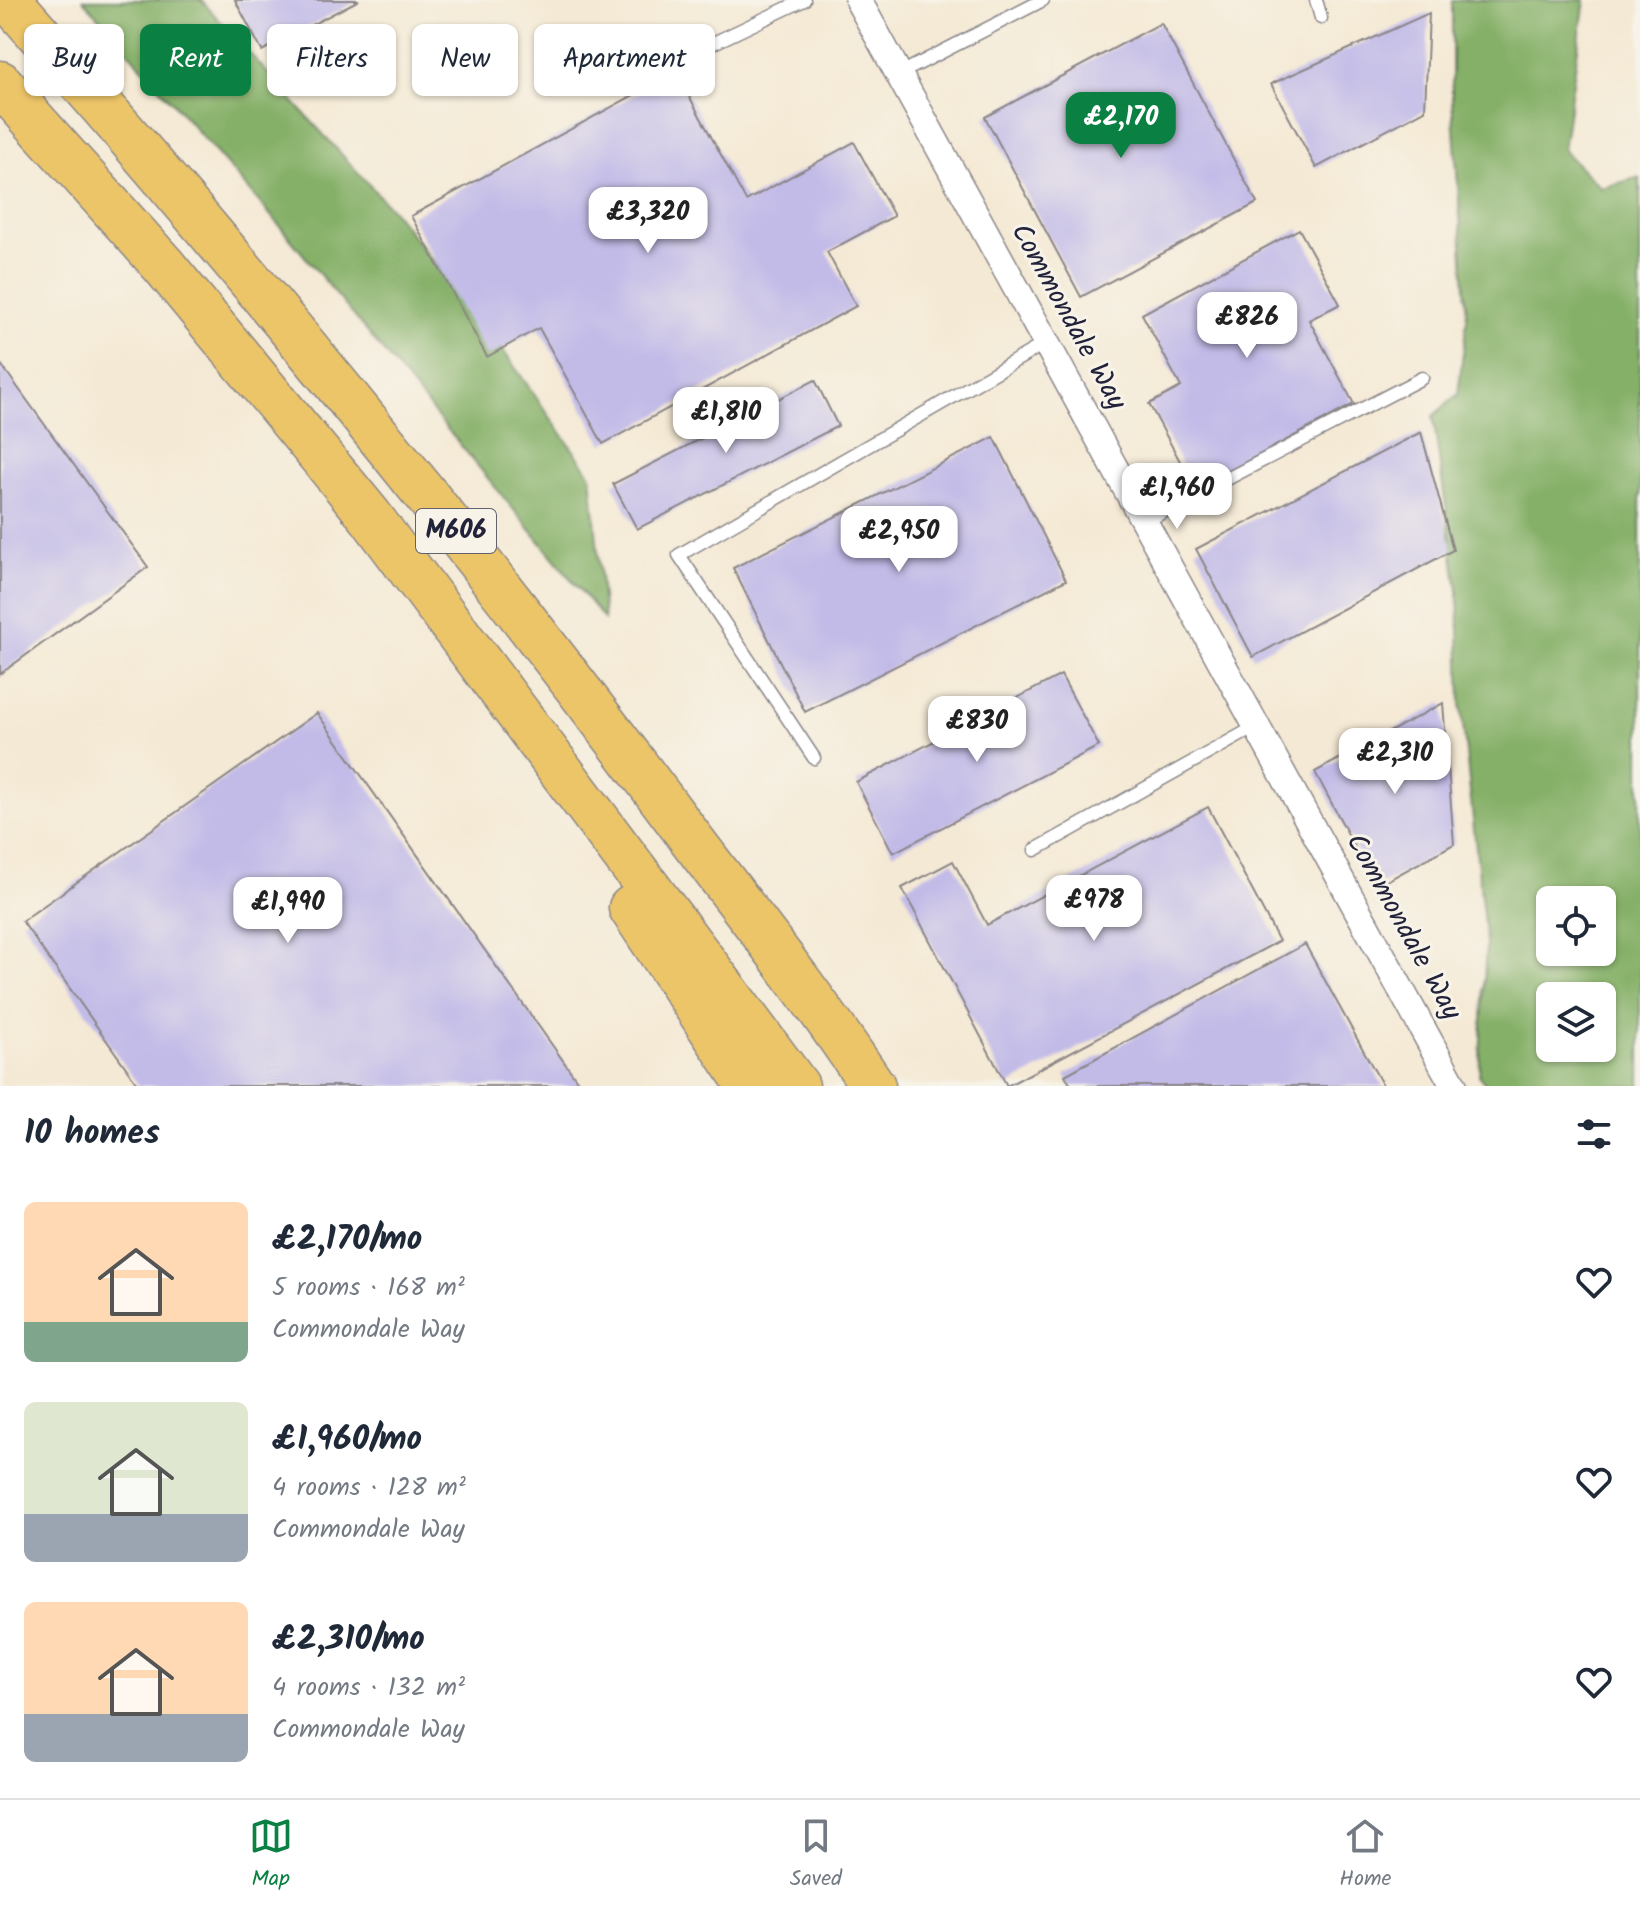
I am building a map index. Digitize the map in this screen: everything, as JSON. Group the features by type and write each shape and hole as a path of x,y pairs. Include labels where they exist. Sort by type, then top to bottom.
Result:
{"highway":[{"name":"M606","path":"9,0 200,217 405,466 626,751 871,1080"},
{"name":"M606","path":"0,83 164,266 321,456 532,731 797,1086"},
{"name":"M606","path":"532,731 634,913 749,1086"}],"street":[{"name":"Commondale Way","path":"858,0 1454,1086"}],"lane":[{"path":"715,42 804,0"},
{"path":"899,74 1043,0"},
{"path":"1316,0 1321,18"},
{"path":"814,758 679,555 1046,343"},
{"path":"1144,522 1422,378"},
{"path":"1035,850 1255,727"}],"green space":[{"path":"83,0 201,0 223,24 140,24 140,65 124,47 124,24 104,24"},
{"path":"1452,0 1585,0 1563,150 1601,188 1640,177 1640,1086 1487,1086 1479,1076 1486,944 1461,705 1458,591 1433,416 1458,394 1467,319 1452,99"},
{"path":"251,55 267,73 267,96 288,96 393,211 488,329 591,475 604,619 274,219 167,96 251,96"}],"building":[{"path":"235,0 359,0 313,24 267,24 267,48 262,51 251,24 248,24"},
{"path":"1429,13 1425,110 1316,168 1271,84"},
{"path":"1161,23 1257,203 1081,297 985,117"},
{"path":"632,96 689,96 746,201 854,142 894,216 827,252 856,306 603,444 539,328 487,357 411,216"},
{"path":"1299,229 1340,304 1309,320 1354,404 1195,489 1149,404 1181,387 1142,314"},
{"path":"0,363 148,567 0,674"},
{"path":"815,380 838,426 637,529 613,484"},
{"path":"1421,432 1453,550 1253,657 1196,549"},
{"path":"994,437 1066,580 805,712 733,568"},
{"path":"1061,675 1099,746 893,853 856,782"},
{"path":"1443,703 1454,844 1376,887 1315,772"},
{"path":"317,713 581,1086 139,1086 22,921"},
{"path":"1208,807 1279,941 1007,1086 902,888 953,861 987,925"},
{"path":"1305,944 1383,1086 1071,1086 1065,1075"}]}
